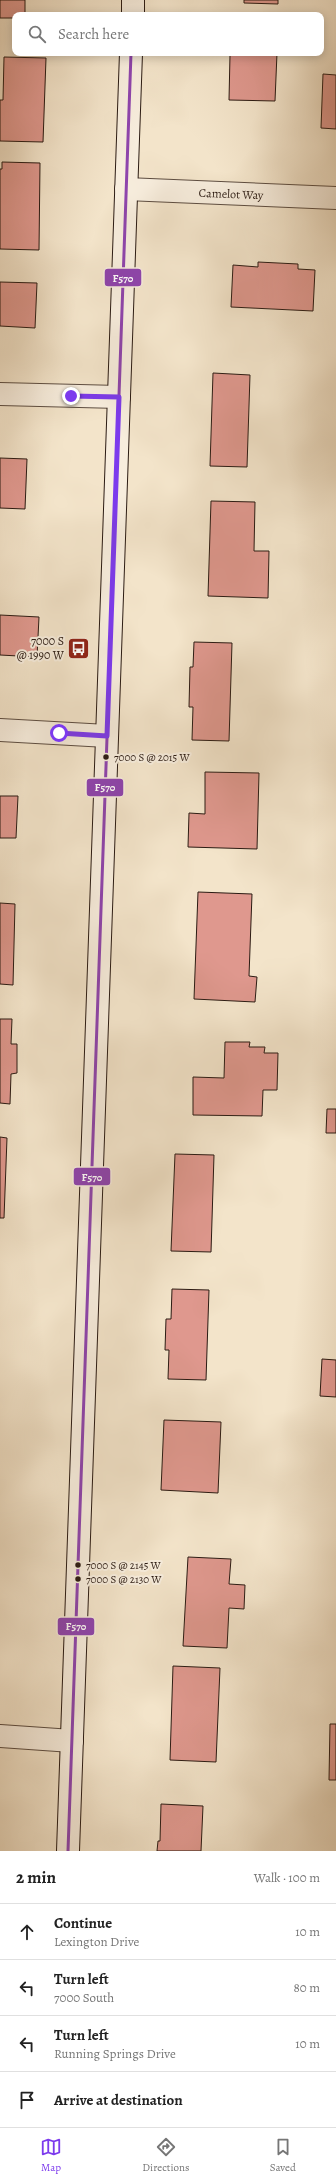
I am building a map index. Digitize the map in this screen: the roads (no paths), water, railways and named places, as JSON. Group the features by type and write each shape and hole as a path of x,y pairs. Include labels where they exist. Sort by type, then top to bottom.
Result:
{"main road":[{"path":"133,0 133,12"},
{"path":"68,1851 131,56"},
{"name":"Camelot Way","path":"126,189 336,198"},
{"path":"0,394 119,397"},
{"path":"0,730 107,736"},
{"path":"0,1736 72,1741"}],"place":[{"name":"7000 S @ 1990 W","path":"79,648"},
{"name":"7000 S @ 2015 W","path":"106,757"},
{"name":"7000 S @ 2145 W","path":"78,1565"},
{"name":"7000 S @ 2130 W","path":"78,1579"}]}
